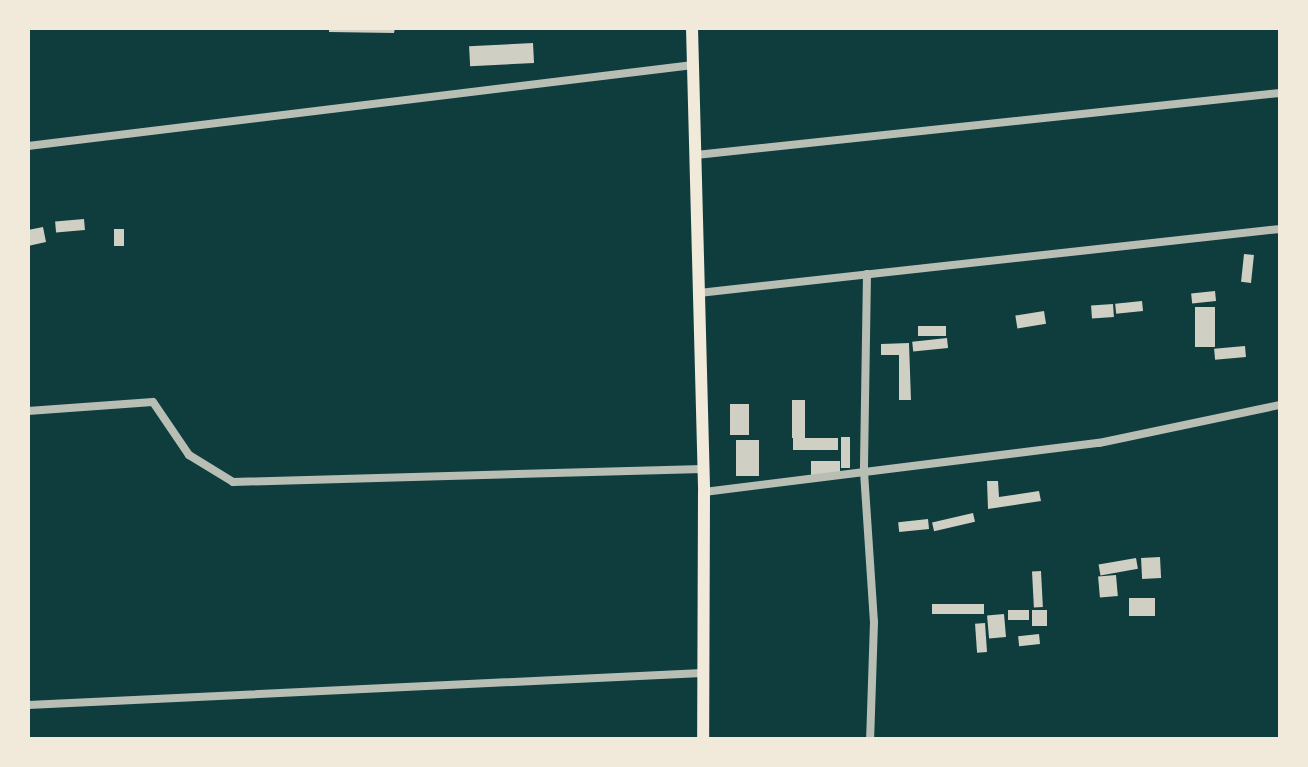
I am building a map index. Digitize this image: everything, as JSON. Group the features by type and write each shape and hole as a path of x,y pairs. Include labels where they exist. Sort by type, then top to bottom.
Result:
{"highway":[{"path":"692,28 704,492 703,740"}],"street":[{"path":"28,146 693,66"},
{"path":"696,155 1280,93"},
{"path":"699,293 1280,229"},
{"path":"867,274 864,472 874,622 870,740"},
{"path":"28,412 153,402 189,455 233,482 703,468"},
{"path":"704,492 1099,443 1280,405"},
{"path":"28,705 702,672"}],"building":[{"path":"329,28 395,28 394,33 329,32"},
{"path":"533,43 534,63 470,66 469,46"},
{"path":"84,219 85,230 56,232 55,222"},
{"path":"43,227 46,242 28,246 28,230"},
{"path":"114,229 124,229 124,246 114,246"},
{"path":"1244,254 1254,255 1251,283 1241,282"},
{"path":"1215,291 1216,301 1192,303 1191,294"},
{"path":"1142,301 1143,311 1116,314 1115,304"},
{"path":"1113,304 1114,317 1092,319 1091,306"},
{"path":"1195,307 1215,307 1215,347 1195,347"},
{"path":"1044,311 1046,324 1017,328 1015,316"},
{"path":"918,326 946,326 946,336 918,336"},
{"path":"947,338 948,348 913,352 912,342"},
{"path":"909,343 911,400 899,400 899,355 881,355 881,344"},
{"path":"1245,346 1246,357 1215,360 1214,349"},
{"path":"792,400 805,400 805,438 792,438"},
{"path":"730,404 749,404 749,435 730,435"},
{"path":"841,437 850,437 850,468 841,468"},
{"path":"793,438 838,438 838,450 793,450"},
{"path":"736,440 759,440 759,476 736,476"},
{"path":"811,461 840,461 840,475 811,475"},
{"path":"987,481 998,481 999,497 1039,491 1041,501 988,509"},
{"path":"973,513 975,522 934,531 932,522"},
{"path":"928,519 929,529 899,532 898,522"},
{"path":"1160,557 1161,578 1142,579 1141,558"},
{"path":"1136,558 1138,569 1100,575 1099,565"},
{"path":"1032,571 1041,571 1043,607 1034,607"},
{"path":"1116,575 1118,596 1100,597 1098,577"},
{"path":"1129,598 1155,598 1155,616 1129,616"},
{"path":"932,604 984,604 984,614 932,614"},
{"path":"1008,610 1029,610 1029,620 1008,620"},
{"path":"1032,610 1047,610 1047,626 1032,626"},
{"path":"1004,614 1006,637 989,638 987,615"},
{"path":"985,623 987,652 977,653 975,624"},
{"path":"1039,634 1040,644 1019,646 1018,636"}]}
